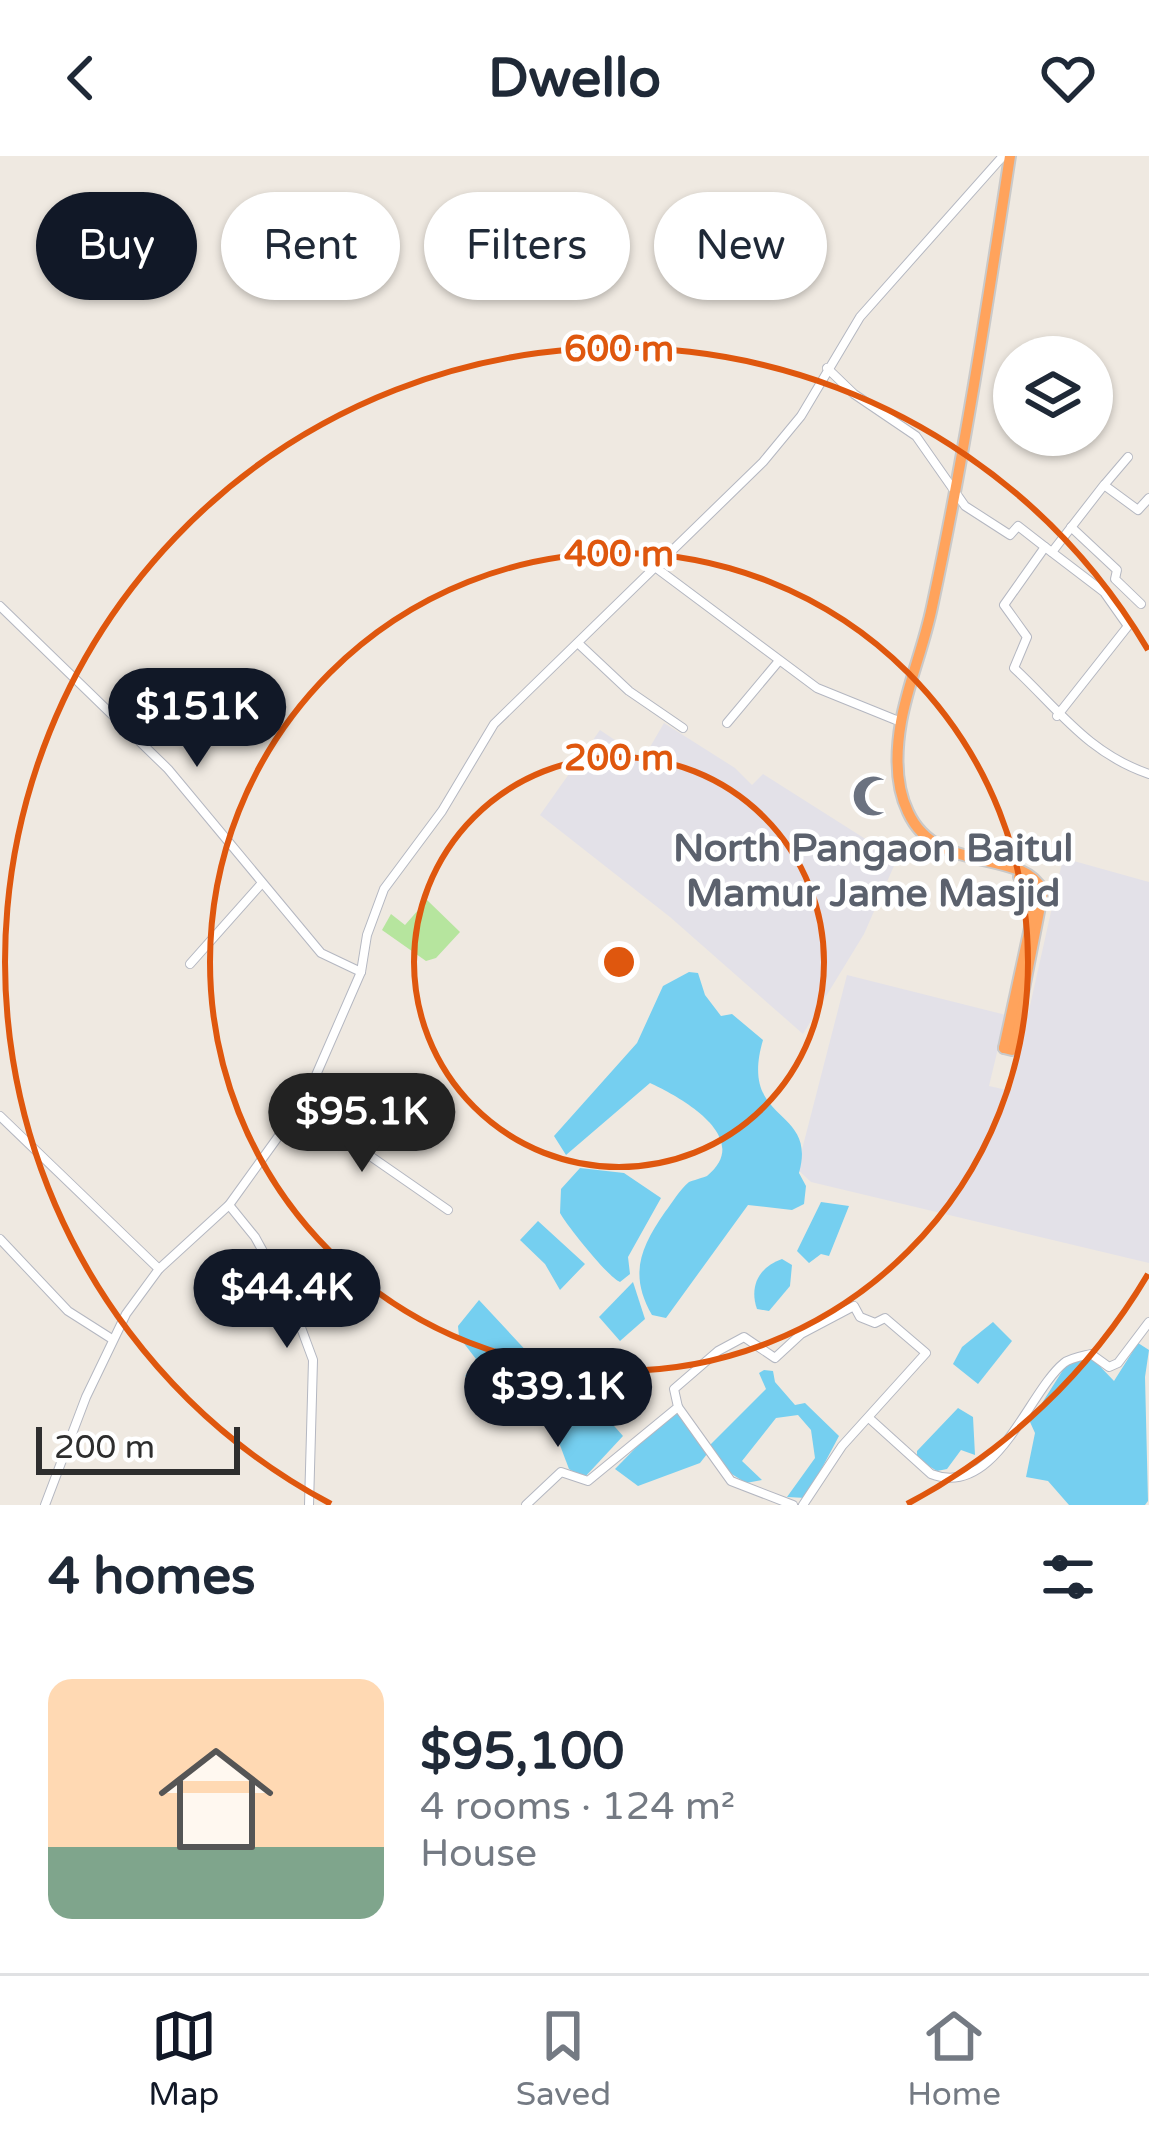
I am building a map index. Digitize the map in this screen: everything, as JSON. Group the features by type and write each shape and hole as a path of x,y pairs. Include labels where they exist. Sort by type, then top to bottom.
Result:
{"highway":[{"path":"930,843 955,856 1023,872 1043,891 1012,1050 1004,1048 1036,900 1034,889 1014,875 958,861 930,843 907,817 897,791 901,722 932,611 1007,156"}],"street":[{"path":"46,1505 112,1339 159,1269 229,1204 306,1098 361,972 367,934 384,889 442,811 494,724 763,462 801,416 827,368 879,293 1007,156"},
{"path":"827,368 854,394 916,436 954,490 984,520 1010,535 1018,526 1029,530 1104,592 1129,626 1057,716"},
{"path":"1127,458 1004,605 1027,638 1014,668 1057,716 1107,758 1149,774"},
{"path":"1104,485 1138,510 1149,498"},
{"path":"1071,527 1117,570 1114,579 1141,604"},
{"path":"655,567 817,688 901,722"},
{"path":"0,606 134,733 321,953 361,972"},
{"path":"580,645 629,692 683,728"},
{"path":"727,723 778,662"},
{"path":"190,964 262,883"},
{"path":"306,1098 350,1142 448,1210"},
{"path":"0,1116 159,1269"},
{"path":"229,1204 255,1237 293,1306 313,1360 309,1505"},
{"path":"0,1239 68,1311 112,1339"},
{"path":"793,1505 731,1481 678,1407 674,1389 718,1351 744,1336 775,1358 801,1334 854,1306 860,1317 875,1323 885,1318 926,1353 803,1505"},
{"path":"869,1418 931,1474 941,1478 977,1467 1012,1438 1065,1361 1091,1354 1109,1367 1118,1363 1149,1322"},
{"path":"526,1505 561,1472 588,1481 678,1407"}],"shaded area":[{"path":"664,723 735,768 752,785 763,774 897,859 864,934 803,1034 670,917 540,815 600,730 643,759"},
{"path":"1063,858 1149,882 1149,1263 811,1182 797,1169 847,975 1006,1015 989,1086 1011,1091"}],"green space":[{"path":"427,900 460,932 436,958 426,961 382,930 391,914 405,925"}],"water":[{"path":"689,972 698,973 705,995 721,1016 732,1014 763,1040 758,1067 761,1087 798,1136 799,1173 806,1186 804,1204 792,1210 748,1205 666,1318 652,1315 645,1301 639,1274 644,1250 682,1188 707,1176 719,1161 722,1147 717,1133 693,1108 650,1083 566,1155 554,1136 637,1043 663,986"},
{"path":"580,1168 624,1173 661,1198 628,1257 630,1274 620,1282 560,1213 561,1189"},
{"path":"821,1202 849,1206 829,1256 821,1254 809,1263 797,1251"},
{"path":"538,1221 585,1264 560,1290 545,1264 520,1240"},
{"path":"782,1259 792,1265 790,1286 769,1311 757,1309 758,1278"},
{"path":"633,1282 645,1319 620,1341 599,1317"},
{"path":"479,1300 532,1357 530,1366 509,1370 482,1387 465,1376 476,1359 459,1337 458,1326"},
{"path":"993,1322 1012,1341 978,1384 953,1364 962,1347"},
{"path":"1138,1343 1149,1350 1145,1377 1148,1501 1145,1505 1069,1505 1048,1481 1026,1477 1035,1433 1030,1422 1068,1362 1091,1357 1114,1381"},
{"path":"773,1371 775,1382 795,1405 805,1403 839,1436 806,1498 787,1497 815,1458 811,1430 798,1415 776,1418 742,1461 762,1480 746,1483 719,1466 709,1446 766,1389 759,1373"},
{"path":"584,1408 600,1410 623,1436 584,1478 569,1469 558,1440"},
{"path":"958,1408 973,1417 975,1455 961,1450 947,1469 937,1471 917,1459 917,1451"},
{"path":"680,1413 707,1454 700,1463 638,1486 615,1469 665,1418"}],"place":[{"name":"North Pangaon Baitul Mamur Jame Masjid","path":"873,796"}]}
